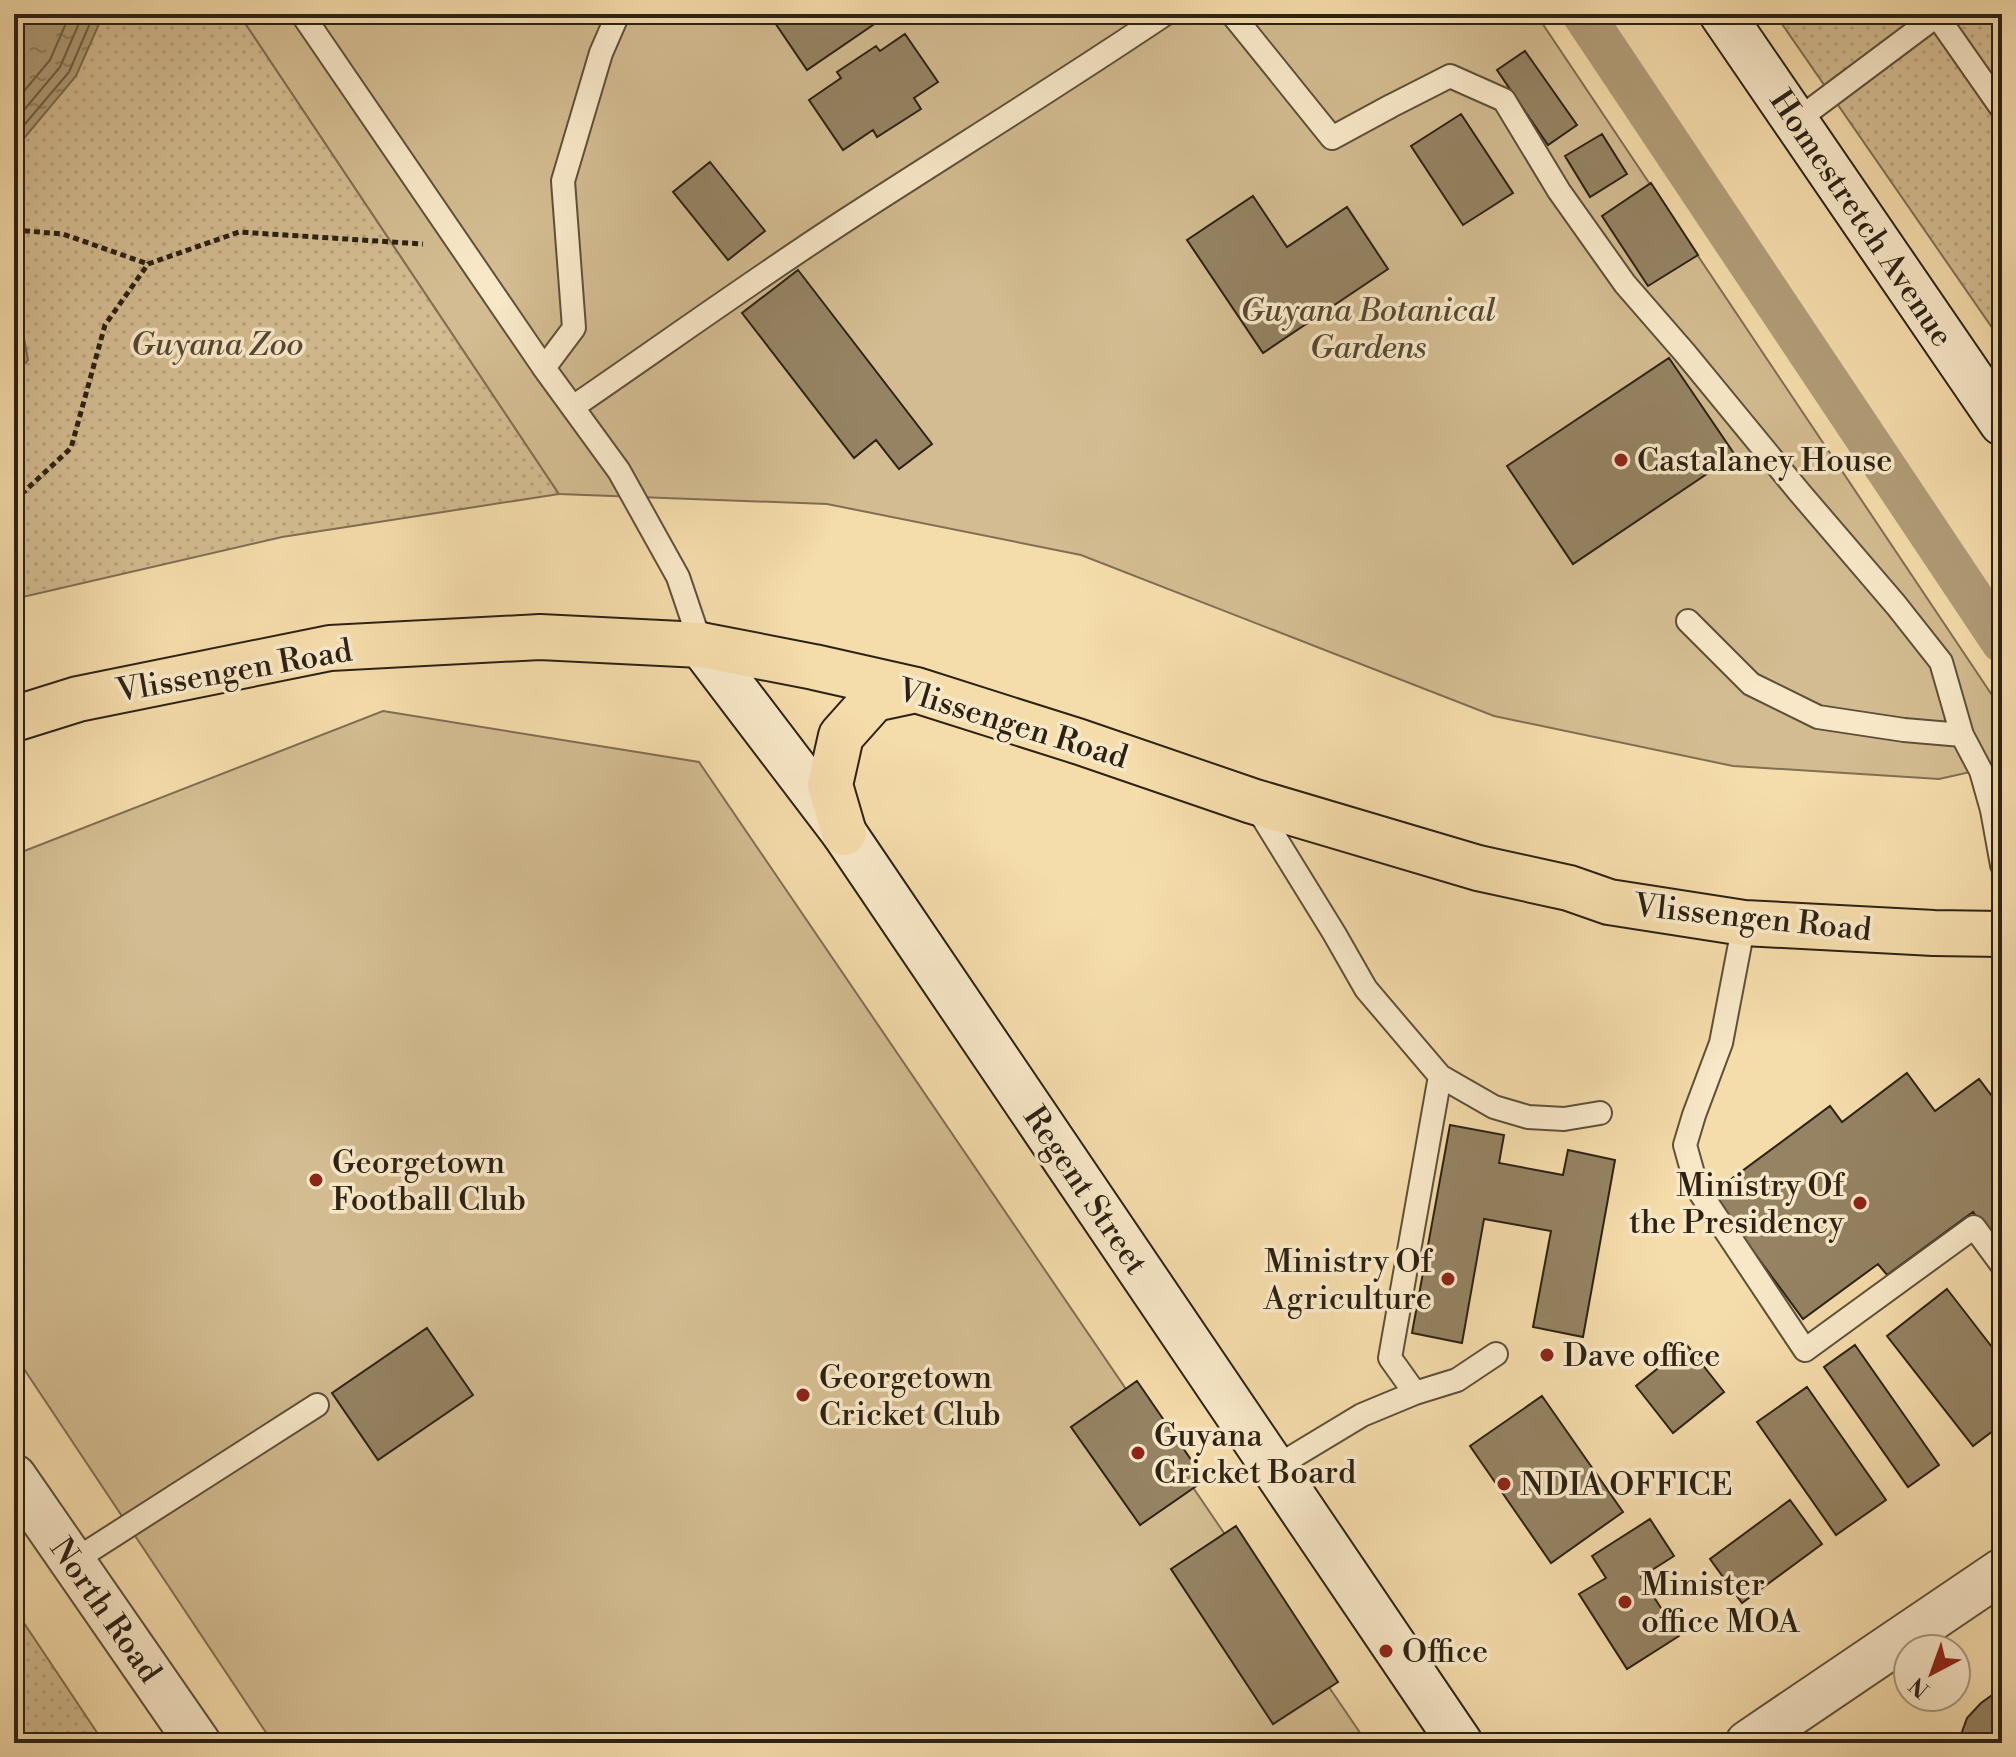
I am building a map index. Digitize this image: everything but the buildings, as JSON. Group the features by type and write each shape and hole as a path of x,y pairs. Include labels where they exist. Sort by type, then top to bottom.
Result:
{"main road":[{"name":"Homestretch Avenue","path":"1722,14 2002,423"},
{"name":"Vlissengen Road","path":"14,719 78,699 330,648 540,637 701,645 916,690 1252,801 1478,868 1569,888 1609,902 1744,923 2002,934"},
{"name":"Regent Street","path":"701,645 844,833 1460,1743"},
{"path":"844,833 830,785 841,736 874,699 916,690"},
{"name":"North Road","path":"14,1477 198,1743"},
{"path":"1748,1743 2002,1571"}],"lane":[{"path":"302,14 544,368 619,471 678,577 701,645"},
{"path":"544,368 574,328 563,181 601,53 618,14"},
{"path":"573,407 845,221 1165,14"},
{"path":"1232,14 1332,138 1450,76 1504,100 1559,191 1625,284 1941,662 1962,735 1981,771 2002,865"},
{"path":"1796,121 1938,15 2002,109"},
{"path":"1688,621 1751,684 1818,717 1962,735"},
{"path":"1252,801 1366,989 1440,1076 1494,1107 1528,1117 1564,1119 1600,1113"},
{"path":"1744,923 1721,1043 1685,1145 1697,1188 1805,1350 1974,1227 2002,1265"},
{"path":"1415,1393 1390,1358 1440,1076"},
{"path":"1274,1468 1362,1415 1457,1380 1496,1354"},
{"path":"72,1562 317,1405"}],"path":[{"path":"14,230 63,234 148,264"},
{"path":"14,501 71,448 105,325 148,264 239,232 460,246"}],"green space":[{"name":"Guyana Zoo","path":"14,14 239,14 559,494 282,537 14,599"},
{"name":"Guyana Botanical Gardens","path":"239,14 1536,14 2002,710 2002,765 1939,779 1733,766 1494,716 1081,555 827,504 559,494"},
{"path":"1775,14 2002,14 2002,342"},
{"path":"383,711 699,762 1367,1743 273,1743 14,1354 14,855"},
{"path":"14,1608 104,1743 14,1743"}],"water":[{"path":"14,14 103,15 76,76 20,143 14,188"},
{"path":"14,285 28,360 14,375"}],"waterway":[{"path":"1583,14 2002,642"}],"place":[{"name":"Castalaney House","path":"1621,460"},
{"name":"Georgetown Football Club","path":"316,1180"},
{"name":"Ministry Of the Presidency","path":"1860,1203"},
{"name":"Ministry Of Agriculture","path":"1448,1279"},
{"name":"Dave office","path":"1547,1355"},
{"name":"Georgetown Cricket Club","path":"803,1395"},
{"name":"Guyana Cricket Board","path":"1138,1453"},
{"name":"NDIA OFFICE","path":"1504,1484"},
{"name":"Minister office MOA","path":"1625,1602"},
{"name":"Office","path":"1386,1651"}]}
